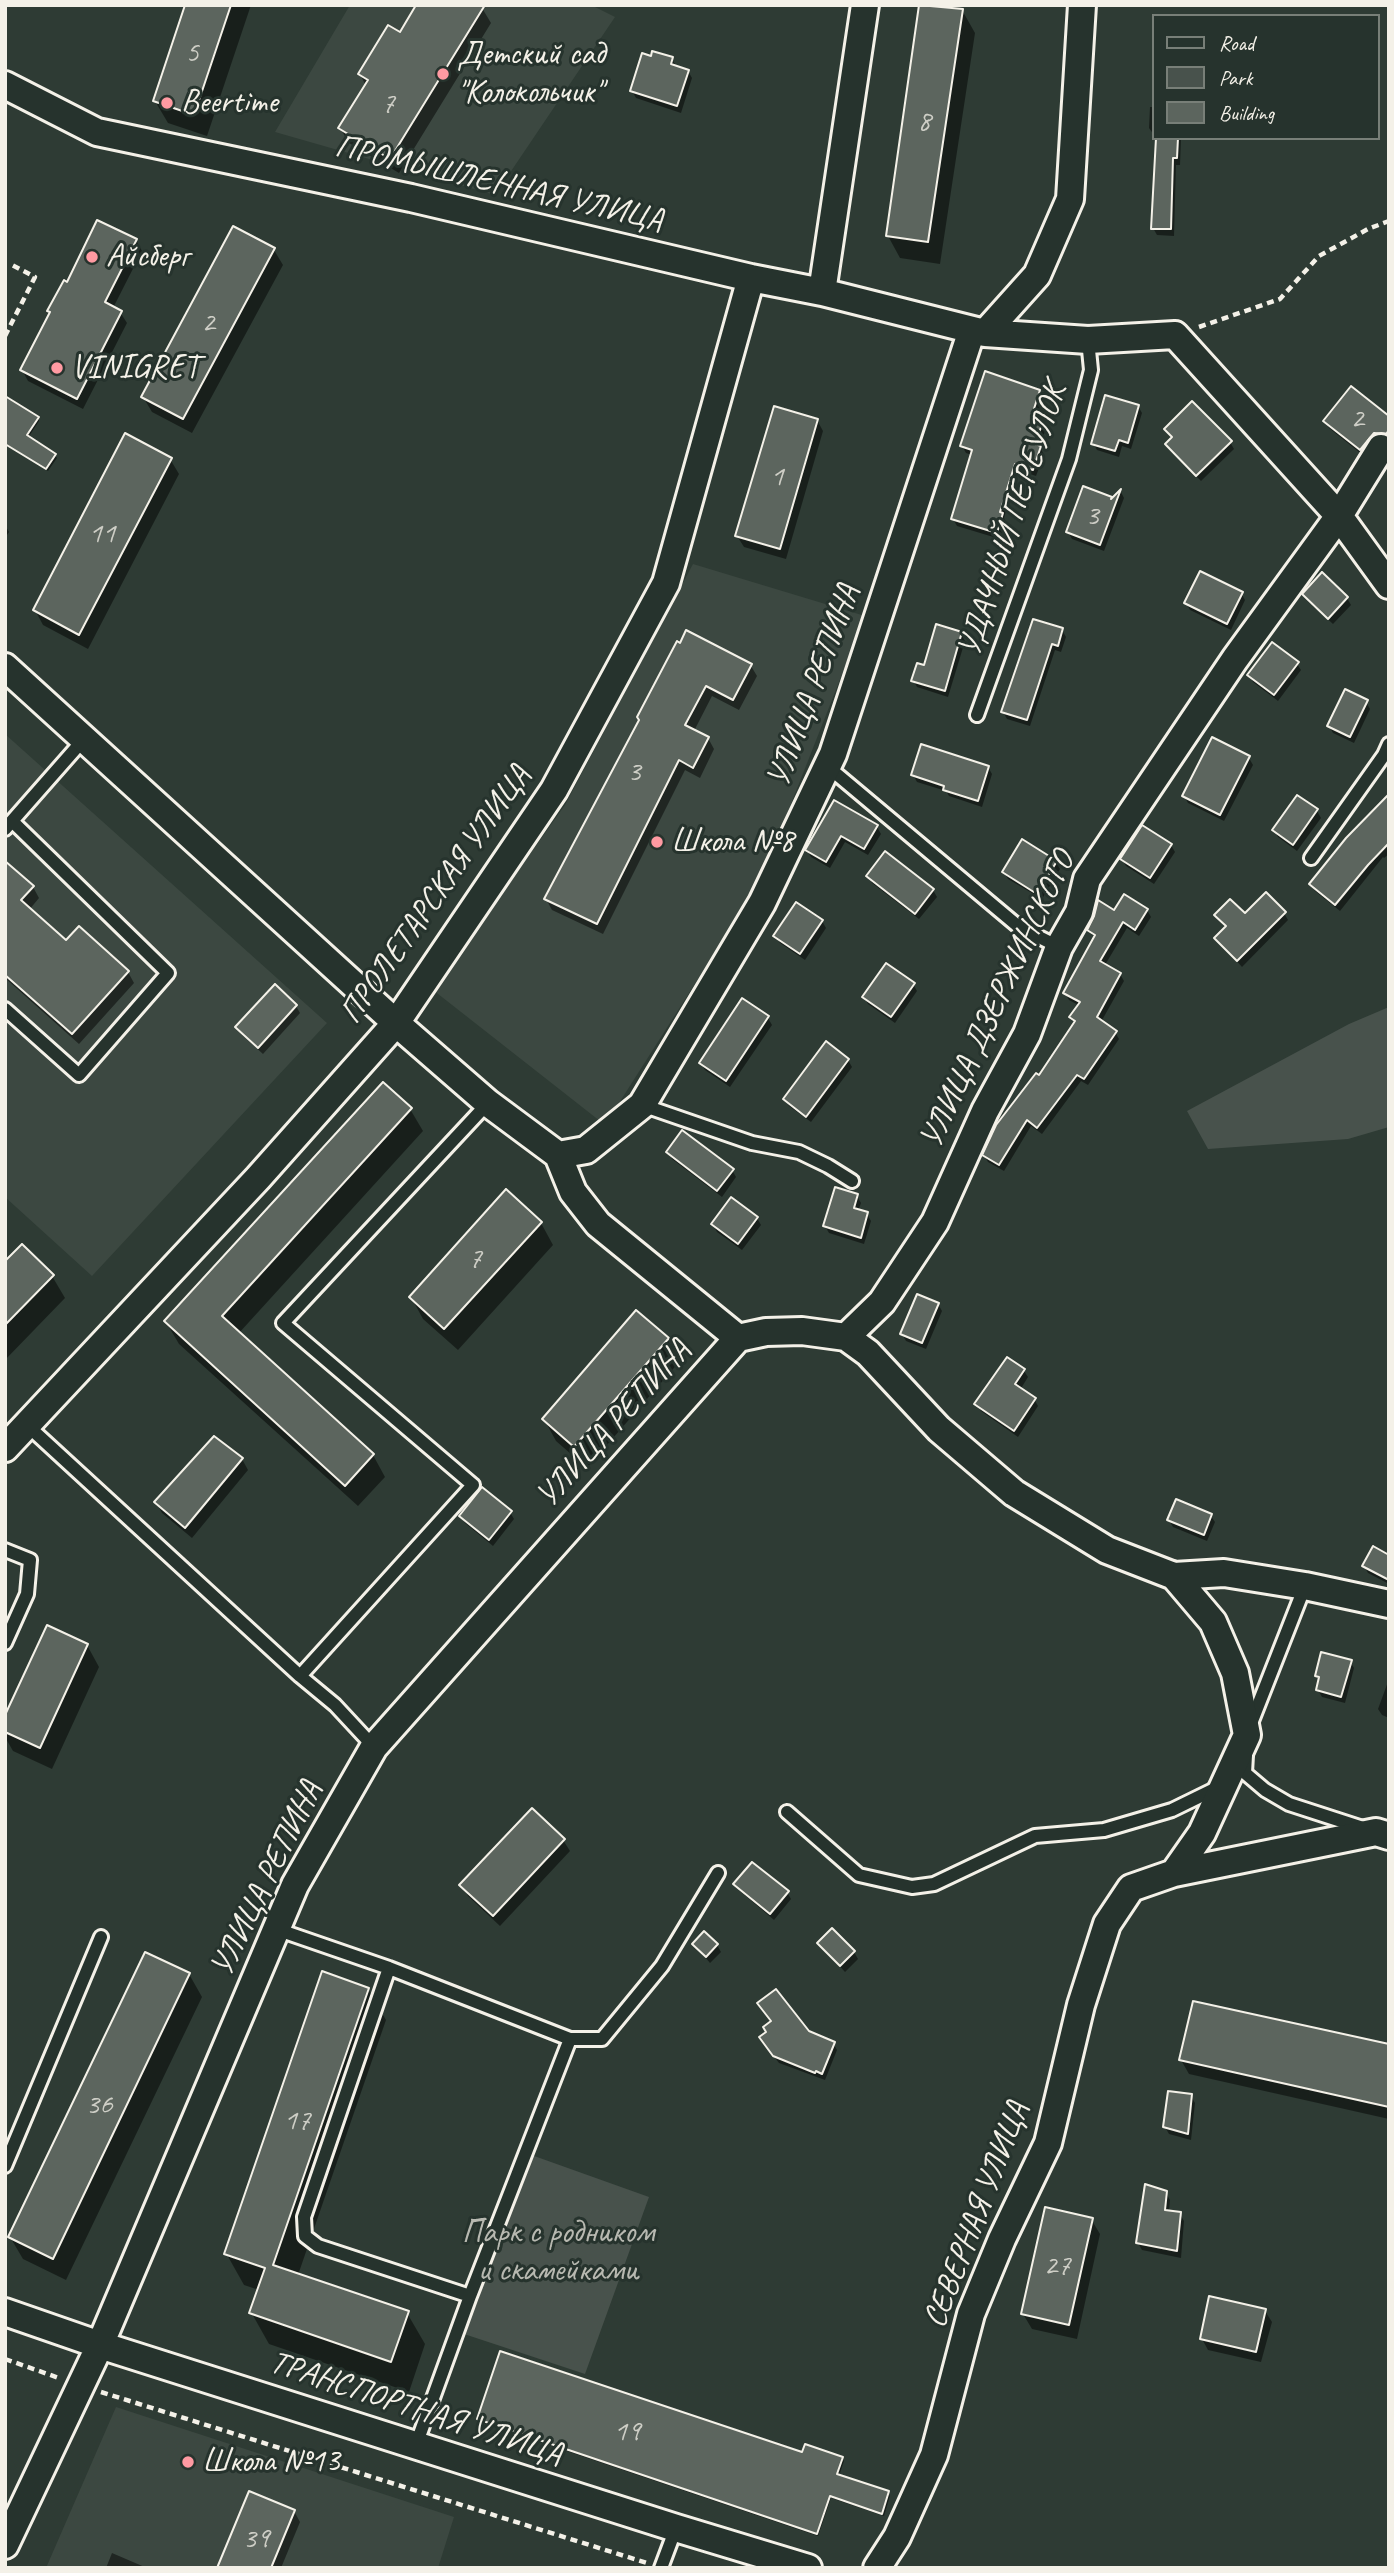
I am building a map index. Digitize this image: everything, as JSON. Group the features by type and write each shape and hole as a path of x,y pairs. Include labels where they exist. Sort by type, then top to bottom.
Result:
{"street":[{"path":"822,292 865,5"},
{"path":"979,331 1037,275 1070,199 1082,5"},
{"name":"ПРОМЫШЛЕННАЯ УЛИЦА","path":"5,85 97,132 411,198 751,278 822,292 979,331 1088,340 1175,335"},
{"name":"ПРОЛЕТАРСКАЯ УЛИЦА","path":"5,1448 258,1178 396,1023 554,790 666,583 751,278"},
{"name":"УЛИЦА РЕПИНА","path":"558,1155 586,1150 642,1105 762,903 827,765 979,331"},
{"path":"1175,335 1339,516 1389,585"},
{"name":"УЛИЦА ДЗЕРЖИНСКОГО","path":"846,1337 882,1302 935,1222 985,1111 1027,1034 1059,947 1079,912 1087,879 1235,659 1339,516 1381,448"},
{"path":"5,667 396,1023 488,1103 558,1155 573,1192 598,1224 738,1338 766,1332 802,1331 846,1337 868,1353 939,1429 1014,1493 1108,1550 1174,1576 1224,1573 1305,1586 1389,1604"},
{"name":"УЛИЦА РЕПИНА","path":"5,2545 100,2345 295,1885 374,1748 738,1338"},
{"path":"1174,1576 1213,1622 1235,1673 1247,1735 1202,1833 1174,1872"},
{"name":"СЕВЕРНАЯ УЛИЦА","path":"877,2568 897,2537 934,2455 971,2314 1002,2239 1048,2143 1082,2005 1107,1924 1131,1888 1174,1872 1382,1834"},
{"name":"ТРАНСПОРТНАЯ УЛИЦА","path":"5,2312 100,2345 808,2568"}],"lane":[{"name":"УДАЧНЫЙ ПЕРЕУЛОК","path":"978,715 1069,459 1091,370 1088,340"},
{"path":"5,1009 79,1074 168,973 9,825 85,738"},
{"path":"1311,858 1389,744"},
{"path":"827,765 1018,927 1059,947"},
{"path":"300,1676 473,1485 283,1323 488,1103"},
{"path":"642,1105 752,1143 799,1152 852,1181"},
{"path":"28,1426 335,1705 374,1748"},
{"path":"5,1550 30,1560 27,1594 5,1643"},
{"path":"1305,1586 1247,1735 1245,1773 1265,1790 1289,1804 1382,1834"},
{"path":"787,1812 859,1875 912,1887 934,1884 1035,1836 1104,1830 1171,1810 1226,1784"},
{"path":"276,1929 389,1968 570,2039 602,2039 662,1966 718,1873"},
{"path":"5,2166 101,1937"},
{"path":"389,1968 304,2217 305,2236 318,2246 470,2296"},
{"path":"416,2445 470,2296 570,2039"},
{"path":"661,2568 676,2528"}],"path":[{"path":"1175,335 1280,299 1319,256 1368,229 1389,221"},
{"path":"5,336 35,276 10,264"},
{"path":"5,2359 661,2568"}],"shaded area":[{"name":"Детский сад \"Колокольчик\"","path":"350,5 591,5 615,17 495,195 275,132"},
{"name":"Школа №8","path":"693,564 865,616 761,880 605,1125 433,990 565,805"},
{"path":"5,734 327,1023 92,1276 5,1197"},
{"name":"Школа №13","path":"116,2407 454,2517 438,2568 46,2568"}],"green space":[{"path":"1389,1007 1389,1127 1348,1139 1208,1149 1187,1111 1349,1024"},
{"name":"Парк с родником и скамейками","path":"523,2152 649,2197 585,2374 458,2332"}],"building":[{"path":"185,5 231,5 194,115 153,101"},
{"path":"416,5 485,5 390,159 338,128 368,80 358,74 388,25 400,32"},
{"path":"919,5 963,9 928,242 886,236"},
{"path":"652,51 673,57 671,64 689,70 677,106 630,91 642,53 651,56"},
{"path":"1156,140 1178,140 1177,158 1173,158 1171,229 1151,229"},
{"path":"97,220 137,239 105,302 122,311 77,399 20,370 50,312 47,311 64,280 67,282"},
{"path":"233,226 275,248 183,419 141,397"},
{"path":"985,371 1040,390 1033,412 1045,416 1035,444 1041,446 1033,470 1015,464 1000,512 1003,513 997,533 951,519 972,450 960,446"},
{"path":"1351,386 1389,416 1389,430 1386,434 1374,433 1360,450 1323,421"},
{"path":"1105,395 1139,405 1128,443 1119,440 1115,451 1091,444"},
{"path":"5,396 39,417 27,435 56,454 46,469 5,444"},
{"path":"1192,401 1232,441 1196,476 1165,444 1172,437 1164,429"},
{"path":"774,406 818,419 780,549 735,536"},
{"path":"125,433 172,458 79,635 33,610"},
{"path":"1083,486 1112,497 1111,499 1121,489 1100,545 1066,532"},
{"path":"1200,571 1243,592 1227,624 1184,603"},
{"path":"1322,572 1348,597 1328,619 1302,594"},
{"path":"1033,619 1063,628 1058,646 1052,644 1027,720 1001,712"},
{"path":"936,624 962,632 945,691 911,681 917,663 924,665"},
{"path":"686,630 752,664 733,700 706,686 685,725 709,737 693,768 679,760 597,924 544,899 639,720 637,717 677,641 680,643"},
{"path":"1272,642 1299,662 1274,695 1247,675"},
{"path":"1345,689 1368,700 1350,737 1327,726"},
{"path":"1212,737 1250,756 1220,815 1182,796"},
{"path":"921,744 989,766 978,801 943,790 944,786 911,775"},
{"path":"1389,794 1389,843 1335,905 1309,884 1346,838"},
{"path":"1297,795 1318,809 1293,845 1272,830"},
{"path":"834,800 878,825 864,849 841,836 826,862 805,850"},
{"path":"1142,825 1172,844 1150,878 1120,859"},
{"path":"1022,839 1057,861 1037,894 1002,872"},
{"path":"885,851 934,889 915,914 866,876"},
{"path":"5,861 34,886 21,900 66,940 79,926 129,971 72,1034 5,975"},
{"path":"1266,892 1286,912 1237,961 1214,938 1226,926 1214,915 1230,899 1245,913"},
{"path":"1124,894 1148,909 1135,930 1123,922 1100,961 1121,973 1097,1017 1117,1031 1084,1079 1077,1075 1037,1128 1027,1120 999,1165 982,1155 996,1125 1036,1073 1039,1075 1075,1021 1069,1017 1080,1002 1063,993 1095,935 1087,930 1098,900 1114,910"},
{"path":"796,902 823,920 800,954 773,936"},
{"path":"886,963 915,983 891,1017 862,997"},
{"path":"275,984 297,1005 258,1048 235,1027"},
{"path":"742,998 769,1016 726,1081 699,1063"},
{"path":"826,1041 849,1059 806,1117 783,1099"},
{"path":"383,1082 412,1108 222,1316 374,1454 345,1486 164,1321"},
{"path":"682,1130 734,1169 717,1191 666,1152"},
{"path":"835,1187 858,1194 854,1208 868,1212 861,1238 823,1226"},
{"path":"506,1189 542,1222 444,1329 409,1297"},
{"path":"731,1197 758,1217 738,1244 711,1224"},
{"path":"22,1244 54,1275 5,1325 5,1261"},
{"path":"917,1294 939,1303 922,1343 900,1334"},
{"path":"636,1310 669,1338 574,1447 542,1419"},
{"path":"1007,1357 1025,1369 1015,1384 1036,1398 1014,1431 974,1404"},
{"path":"214,1436 243,1458 185,1528 154,1502"},
{"path":"482,1487 512,1511 489,1540 459,1516"},
{"path":"1176,1499 1212,1514 1204,1535 1167,1520"},
{"path":"1373,1546 1389,1555 1389,1580 1362,1566"},
{"path":"47,1625 88,1644 40,1748 5,1732 5,1715"},
{"path":"1321,1652 1352,1660 1341,1697 1316,1690 1319,1677 1315,1676"},
{"path":"532,1808 565,1839 493,1916 459,1885"},
{"path":"752,1862 789,1891 770,1914 733,1884"},
{"path":"832,1928 855,1951 840,1966 817,1943"},
{"path":"704,1931 718,1944 706,1957 692,1944"},
{"path":"145,1952 190,1973 53,2259 8,2237"},
{"path":"322,1971 369,1988 273,2265 409,2311 391,2362 249,2313 265,2268 224,2254"},
{"path":"776,1989 809,2031 835,2042 822,2074 773,2056 759,2037 766,2032 763,2027 771,2021 757,2003"},
{"path":"1193,2001 1389,2044 1389,2107 1179,2060"},
{"path":"1168,2091 1192,2094 1188,2134 1163,2127"},
{"path":"1145,2184 1167,2191 1165,2210 1181,2212 1177,2251 1136,2243"},
{"path":"1045,2207 1093,2218 1069,2325 1021,2314"},
{"path":"1209,2296 1266,2309 1256,2352 1200,2339"},
{"path":"500,2351 802,2452 805,2444 843,2457 837,2474 889,2491 882,2514 830,2496 817,2534 477,2419"},
{"path":"249,2491 295,2510 271,2568 217,2568"}],"place":[{"name":"Детский сад \"Колокольчик\"","path":"443,74"},
{"name":"Beertime","path":"167,103"},
{"name":"Айсберг","path":"92,257"},
{"name":"VINIGRET","path":"57,368"},
{"name":"Школа №8","path":"657,842"},
{"name":"Школа №13","path":"188,2462"}]}
